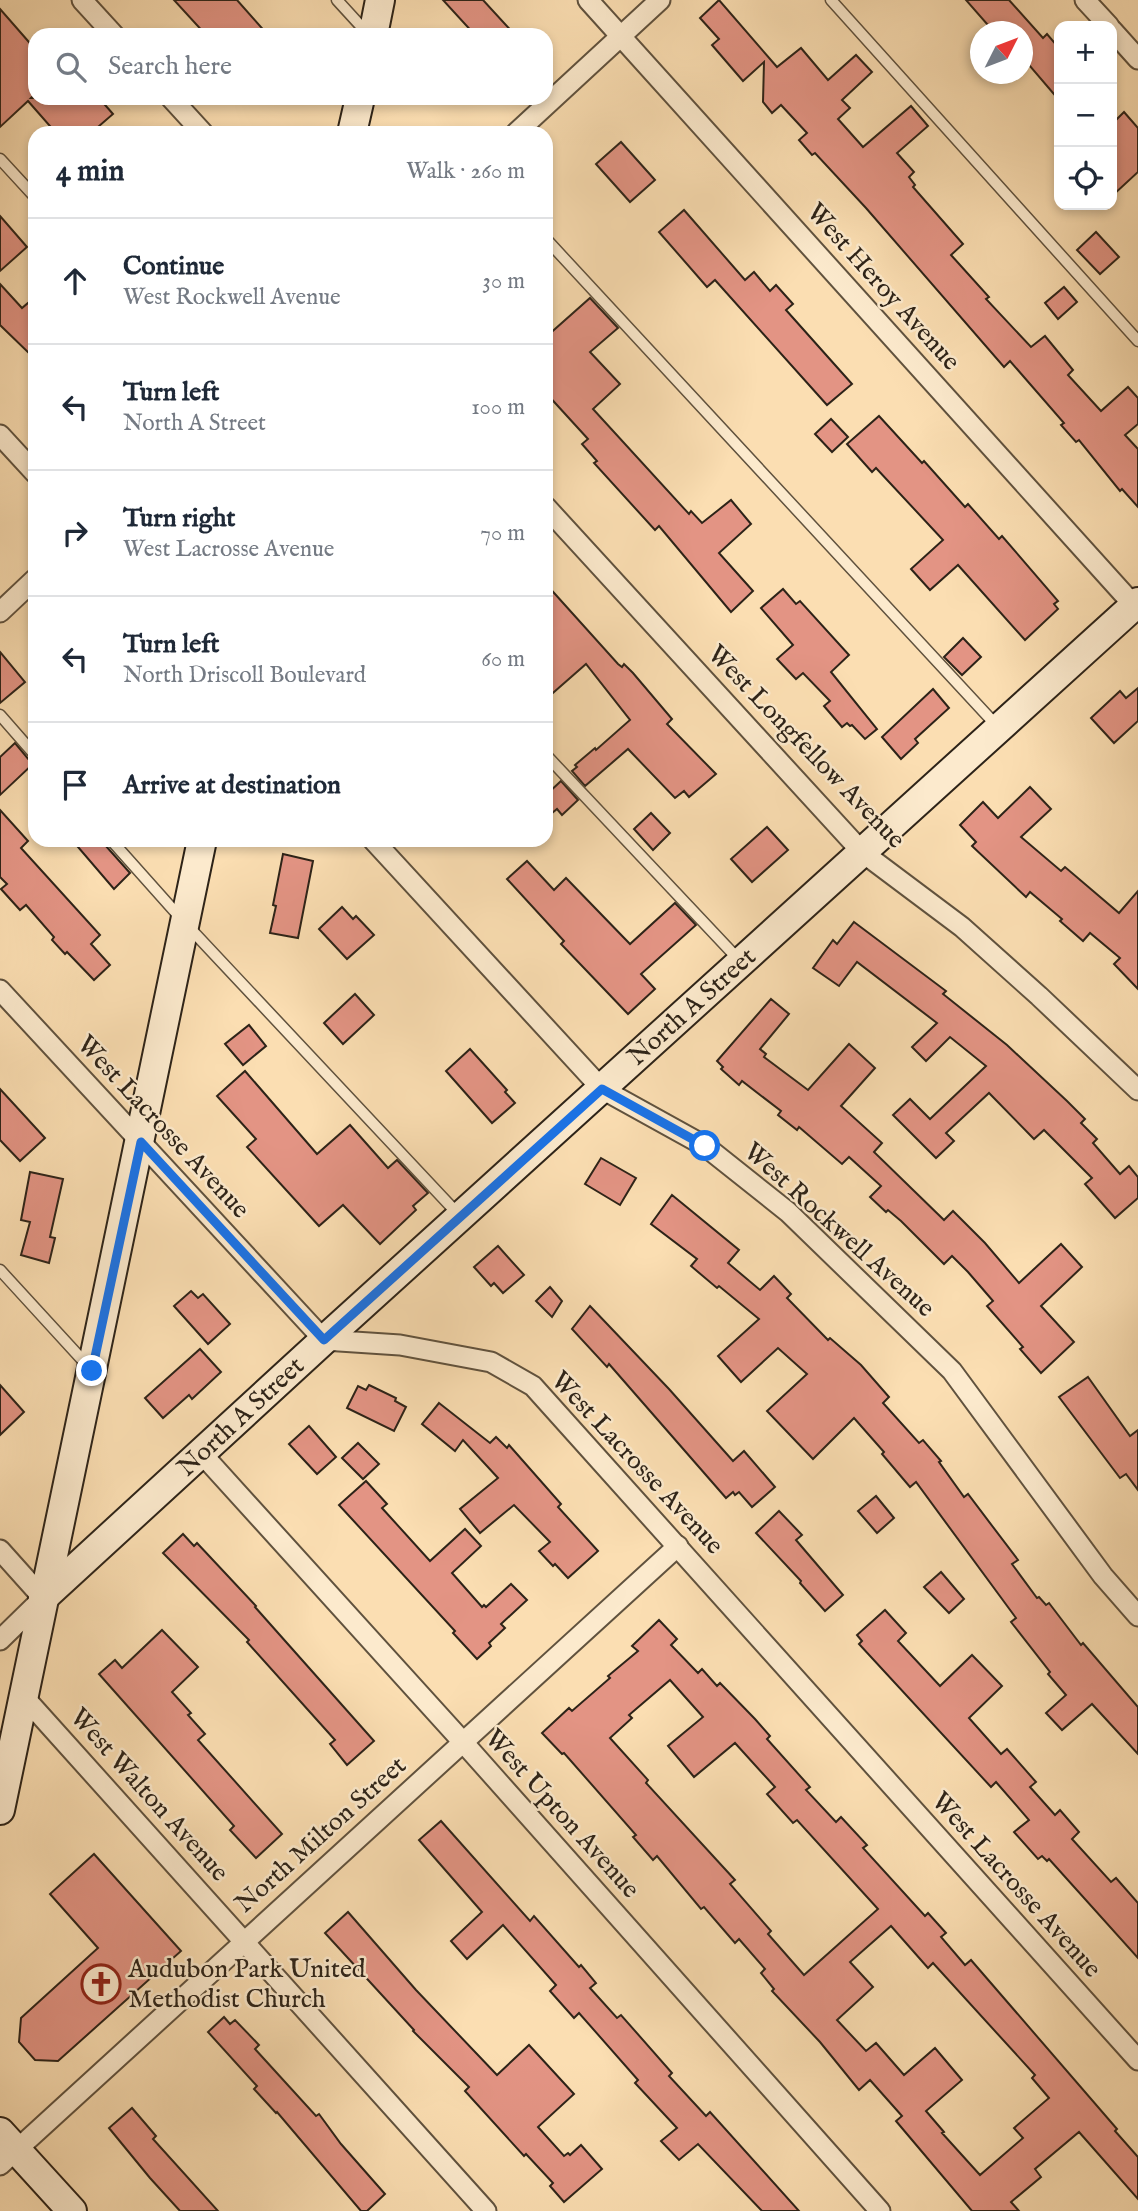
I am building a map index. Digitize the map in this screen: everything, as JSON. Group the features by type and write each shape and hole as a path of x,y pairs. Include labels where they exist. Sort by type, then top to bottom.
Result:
{"street":[{"path":"82,0 108,28"},
{"path":"373,28 380,0"},
{"name":"West Heroy Avenue","path":"588,0 1137,606"},
{"path":"553,99 660,0"},
{"path":"1085,0 1104,21"},
{"path":"1117,36 1138,59"},
{"path":"177,105 197,126"},
{"path":"354,126 358,105"},
{"path":"524,126 546,105"},
{"path":"0,435 28,465"},
{"name":"West Longfellow Avenue","path":"553,515 862,852 961,928 1059,1014 1138,1090"},
{"path":"0,612 28,586"},
{"name":"North A Street","path":"0,1640 324,1340 1137,606"},
{"path":"0,1810 201,847"},
{"name":"West Rockwell Avenue","path":"379,847 602,1089 705,1146 788,1212 952,1371 1103,1576 1138,1616"},
{"name":"West Lacrosse Avenue","path":"0,990 324,1340 400,1345 491,1362 533,1386 1138,2060"},
{"name":"West Upton Avenue","path":"202,1454 462,1741 880,2211"},
{"name":"North Milton Street","path":"5,2148 244,1941 678,1546"},
{"path":"0,1550 43,1598"},
{"name":"West Walton Avenue","path":"23,1697 486,2211"},
{"path":"5,2148 72,2211"}],"lane":[{"path":"337,0 364,28"},
{"path":"831,0 1138,341"},
{"path":"0,159 28,189"},
{"path":"553,247 999,728"},
{"path":"0,715 28,747"},
{"path":"553,762 741,962"},
{"path":"117,847 460,1217"},
{"path":"0,1270 92,1371"}],"building":[{"path":"174,0 237,0 262,28 200,28"},
{"path":"443,0 483,0 509,28 469,28"},
{"path":"719,0 777,67 801,48 828,80 856,55 872,72 842,100 850,108 838,119 863,147 911,106 928,126 897,153 914,172 909,177 915,185 913,187 963,244 951,255 989,297 986,299 1031,347 1045,336 1073,370 1068,375 1101,411 1128,387 1138,398 1138,424 1125,435 1138,449 1138,507 1122,489 1120,491 1079,440 1076,442 1061,425 1064,423 1010,361 1004,367 866,208 815,153 812,155 799,140 807,133 781,105 772,113 763,102 764,62 743,81 712,45 719,39 700,18"},
{"path":"966,0 1009,0 1028,21 984,21"},
{"path":"0,9 28,41 28,101 0,127"},
{"path":"1033,27 1043,38 1047,34 1054,42 1054,94 1033,70"},
{"path":"32,105 105,105 113,114 99,126 50,126"},
{"path":"1124,112 1138,128 1138,172 1117,191 1117,147 1117,119"},
{"path":"621,142 655,180 630,202 596,164"},
{"path":"684,210 745,280 754,272 770,291 776,285 793,304 786,310 852,384 827,405 715,280 707,287 659,232"},
{"path":"0,216 27,247 0,271"},
{"path":"1096,232 1119,257 1100,274 1077,250"},
{"path":"0,284 22,308 28,303 28,352 0,325"},
{"path":"1064,287 1077,302 1058,319 1045,303"},
{"path":"590,298 618,328 590,352 620,384 593,409 689,514 691,511 702,523 731,500 751,524 719,553 753,591 731,612 659,526 655,530 594,463 597,461 582,444 588,439 553,401 553,331"},
{"path":"879,416 965,507 968,504 999,539 1002,536 1058,601 1054,604 1058,609 1025,640 958,565 930,590 911,569 943,540 876,468 872,472 847,444"},
{"path":"831,419 848,437 832,452 815,434"},
{"path":"783,589 796,604 800,601 849,655 831,672 877,729 865,739 852,725 847,723 842,727 824,706 830,701 803,673 796,679 777,659 793,645 761,608"},
{"path":"553,592 618,664 622,667 624,664 633,673 672,719 667,724 716,774 689,797 684,791 675,798 628,749 585,786 572,771 577,767 575,765 630,720 586,664 553,693"},
{"path":"963,638 981,657 962,675 944,657"},
{"path":"0,652 25,682 0,703"},
{"path":"1138,688 1138,721 1114,743 1091,718 1120,691 1126,698"},
{"path":"933,689 949,708 915,739 918,743 901,759 882,737"},
{"path":"15,743 28,759 28,769 0,795 0,757"},
{"path":"561,781 578,800 562,815 557,809 553,812 553,788"},
{"path":"1030,787 1051,809 1021,837 1061,871 1065,867 1119,913 1138,891 1138,989 1114,964 1120,958 1090,933 1083,941 1030,892 1026,897 972,846 976,842 960,825 983,802 998,818"},
{"path":"0,810 28,841 21,848 100,935 91,944 110,965 94,980 52,940 54,937 26,905 20,910 1,889 7,884 0,877"},
{"path":"651,813 670,833 653,850 634,829"},
{"path":"767,827 788,850 752,882 731,859"},
{"path":"78,847 107,847 130,873 114,889"},
{"path":"283,854 313,861 298,938 270,933"},
{"path":"527,861 554,890 566,878 630,944 675,903 696,925 641,974 655,989 628,1014 561,944 564,941 507,879"},
{"path":"342,907 353,919 356,916 374,935 347,959 319,929"},
{"path":"854,922 946,991 943,994 1007,1045 1067,1101 1085,1119 1081,1123 1097,1139 1093,1143 1120,1174 1129,1166 1138,1177 1138,1198 1115,1218 1085,1184 1092,1178 1044,1130 1034,1139 989,1093 946,1133 954,1141 936,1158 893,1115 910,1099 930,1119 986,1066 950,1037 926,1061 912,1047 937,1023 857,962 839,986 813,968 833,940 837,944"},
{"path":"355,994 374,1015 343,1044 324,1023"},
{"path":"771,999 789,1014 760,1049 766,1054 764,1057 808,1090 849,1044 875,1068 841,1106 882,1143 874,1152 944,1220 953,1211 1019,1283 1061,1244 1082,1267 1041,1306 1074,1342 1041,1373 1020,1349 1023,1347 987,1306 993,1301 968,1272 952,1256 944,1264 901,1221 870,1197 881,1186 849,1157 842,1164 799,1127 797,1130 778,1115 781,1111 742,1081 739,1085 721,1069 723,1067 717,1061"},
{"path":"249,1025 266,1046 243,1065 225,1044"},
{"path":"470,1049 507,1090 505,1092 515,1103 492,1123 446,1071"},
{"path":"245,1071 317,1154 350,1125 388,1168 397,1160 428,1193 413,1206 416,1210 380,1244 343,1205 319,1226 247,1147 256,1139 217,1096"},
{"path":"0,1089 45,1138 20,1161 0,1140"},
{"path":"601,1158 636,1178 620,1205 585,1184"},
{"path":"30,1172 63,1179 50,1237 55,1238 49,1263 21,1255 30,1222 21,1220"},
{"path":"672,1195 739,1250 728,1263 760,1290 774,1276 791,1294 787,1298 828,1340 830,1338 861,1365 889,1397 883,1403 919,1443 923,1440 941,1461 939,1462 964,1497 968,1494 1018,1560 1012,1564 1037,1598 1046,1605 1049,1603 1081,1645 1083,1643 1138,1707 1138,1754 1092,1704 1062,1730 1046,1713 1066,1695 1011,1622 1016,1618 916,1482 910,1487 854,1418 813,1459 767,1411 807,1374 778,1348 741,1382 718,1356 759,1319 691,1266 697,1259 651,1224"},
{"path":"498,1246 524,1275 503,1293 494,1283 491,1286 474,1267"},
{"path":"550,1287 562,1301 552,1317 536,1301"},
{"path":"191,1291 198,1298 203,1294 230,1324 208,1344 174,1306"},
{"path":"590,1306 733,1461 744,1451 775,1487 752,1507 739,1492 735,1495 733,1492 726,1498 609,1364 607,1367 572,1329"},
{"path":"200,1349 221,1372 192,1399 189,1395 163,1418 145,1398"},
{"path":"1088,1377 1130,1436 1138,1430 1138,1490 1126,1474 1120,1478 1059,1397"},
{"path":"0,1385 24,1412 0,1435"},
{"path":"369,1385 396,1398 395,1401 406,1407 394,1431 347,1408 358,1386 366,1390"},
{"path":"439,1403 490,1443 496,1437 507,1448 509,1445 561,1504 558,1507 598,1551 568,1578 539,1551 550,1542 514,1505 480,1533 460,1509 498,1478 463,1440 455,1451 422,1424"},
{"path":"309,1426 336,1457 317,1474 289,1444"},
{"path":"358,1443 379,1464 363,1479 342,1458"},
{"path":"366,1481 387,1504 382,1508 430,1561 465,1529 481,1546 452,1573 482,1607 486,1607 511,1584 527,1600 501,1624 505,1628 477,1659 453,1633 455,1631 339,1505"},
{"path":"876,1496 894,1518 877,1533 858,1511"},
{"path":"779,1511 802,1535 796,1540 843,1595 825,1611 756,1533"},
{"path":"183,1534 194,1546 197,1543 256,1606 374,1741 347,1765 330,1744 335,1740 247,1642 249,1640 163,1553"},
{"path":"941,1572 964,1599 949,1613 924,1587"},
{"path":"885,1610 906,1633 898,1641 940,1686 972,1655 1002,1686 969,1718 1001,1754 1007,1749 1036,1782 1030,1787 1055,1815 1060,1810 1079,1832 1072,1839 1111,1882 1116,1878 1138,1903 1138,1958 1049,1859 1047,1861 1042,1856 1038,1859 1014,1832 1029,1820 996,1782 991,1787 859,1644 862,1641 857,1635"},
{"path":"659,1620 677,1639 671,1645 698,1673 702,1669 717,1686 720,1683 755,1719 770,1736 767,1739 810,1787 806,1790 836,1822 841,1817 867,1845 863,1848 925,1916 928,1913 946,1933 941,1937 965,1965 971,1960 1117,2129 1115,2131 1138,2157 1138,2199 1079,2132 1035,2169 1041,2177 1011,2202 1019,2211 972,2211 896,2121 902,2116 870,2080 859,2090 820,2042 772,1991 774,1989 761,1973 765,1969 739,1939 735,1943 704,1907 701,1909 657,1856 653,1860 633,1837 636,1835 564,1753 542,1733 569,1708 572,1711 638,1651 632,1646","holes":["670,1680 703,1717 668,1746 694,1777 735,1743 775,1787 767,1794 793,1823 797,1820 878,1909 804,1975 768,1934 771,1931 730,1884 735,1880 646,1783 648,1780 610,1738 632,1718 629,1715","891,1926 928,1968 933,1963 1035,2075 1032,2078 1049,2098 1014,2128 1023,2138 980,2175 926,2111 962,2080 935,2048 904,2075 876,2043 866,2051 837,2020 873,1987 850,1962"]},
{"path":"162,1630 198,1667 172,1692 205,1734 198,1740 282,1834 256,1858 230,1830 234,1826 99,1674 115,1660 122,1668"},
{"path":"441,1821 530,1921 534,1916 579,1967 581,1965 596,1983 590,1988 617,2018 621,2015 672,2073 669,2076 706,2116 710,2112 799,2211 762,2211 698,2144 679,2160 661,2141 677,2128 635,2083 638,2080 579,2013 574,2018 550,1991 556,1985 503,1925 467,1959 451,1941 482,1912 419,1840"},
{"name":"Audubon Park United Methodist Church","path":"94,1854 181,1951 58,2061 35,2060 19,2042 21,2018 98,1948 50,1894"},
{"path":"348,1912 416,1990 497,2075 529,2045 574,2094 538,2127 564,2156 568,2153 570,2155 581,2145 602,2169 564,2202 550,2186 553,2183 526,2154 524,2156 465,2091 469,2087 413,2031 325,1933"},
{"path":"224,2017 230,2024 235,2020 259,2045 255,2049 316,2116 319,2114 341,2144 385,2194 367,2211 361,2211 277,2112 254,2089 257,2086 208,2032"},
{"path":"132,2108 156,2136 153,2139 218,2211 180,2211 150,2178 109,2128"}],"place":[{"name":"Audubon Park United Methodist Church","path":"101,1984"}],"route":[{"path":"92,1371 141,1142 324,1340 602,1089 705,1146"}]}
